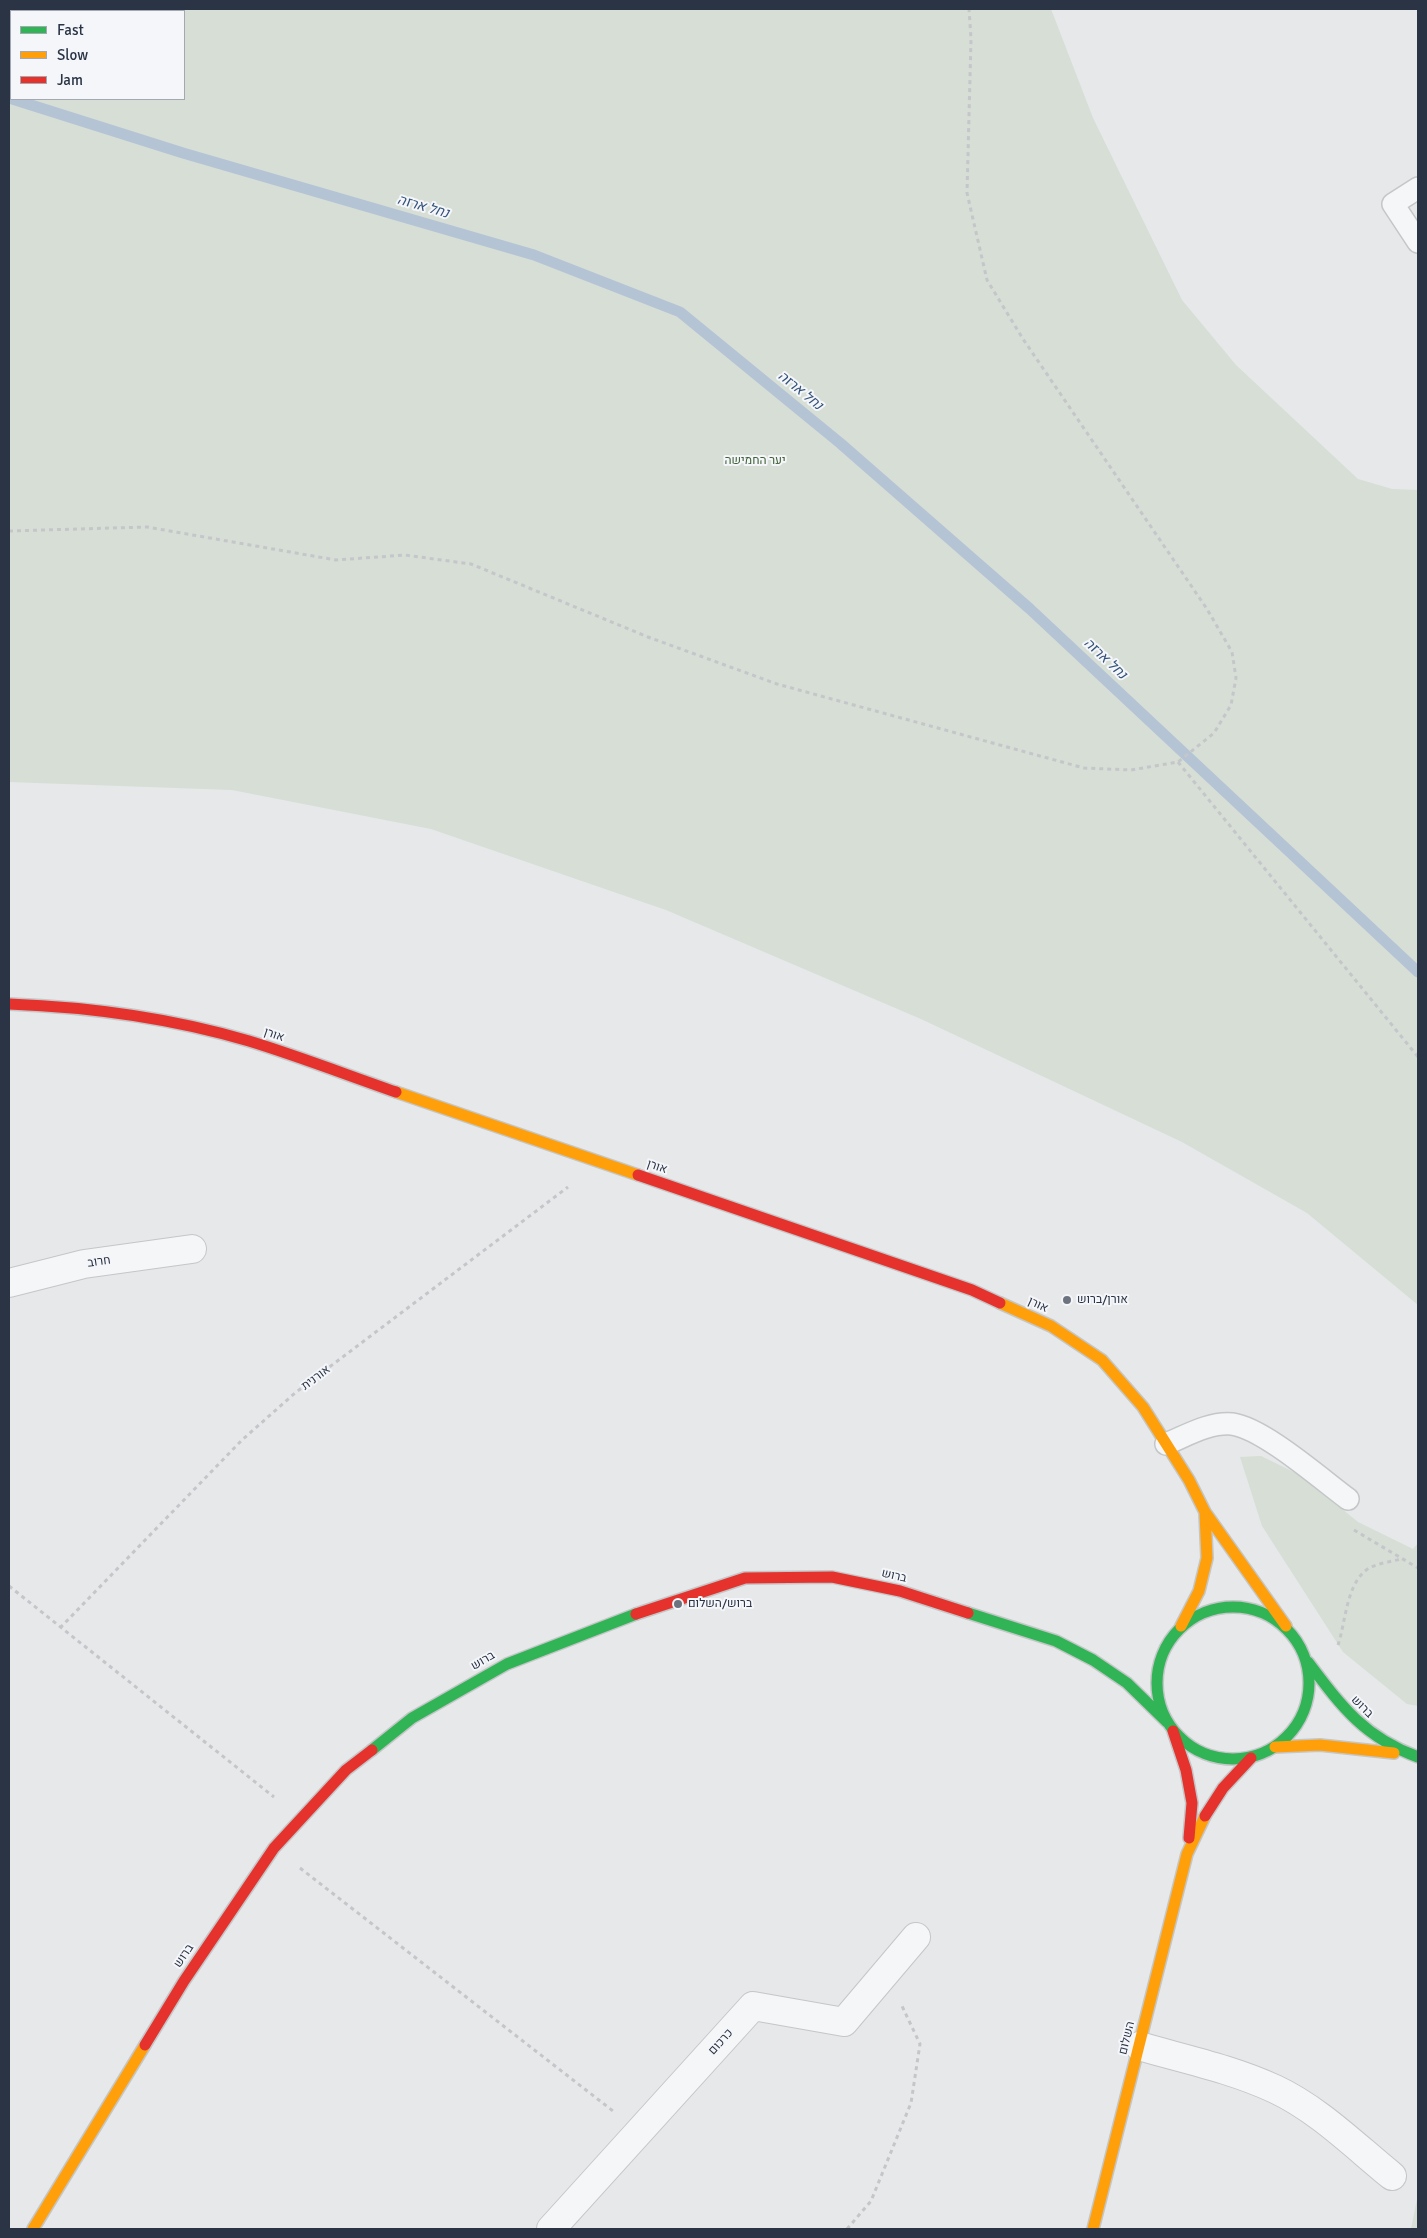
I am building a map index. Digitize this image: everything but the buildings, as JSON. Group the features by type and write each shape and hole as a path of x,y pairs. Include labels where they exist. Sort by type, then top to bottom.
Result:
{"street":[{"name":"אורן","path":"9,1004 64,1006 152,1018 248,1041 972,1290 1051,1326 1102,1360 1143,1407 1189,1480 1204,1512 1286,1626"},
{"name":"חרוב","path":"9,1284 84,1264 192,1249"},
{"name":"אורן","path":"1181,1626 1199,1591 1207,1558 1204,1512"},
{"name":"ברוש","path":"33,2229 184,1981 274,1848 346,1770 412,1718 507,1664 639,1613 745,1578 832,1576 900,1592 1056,1641 1093,1660 1127,1683 1170,1727"},
{"path":"1222,1606 1245,1607 1267,1613 1286,1626 1299,1643 1308,1662 1310,1686 1305,1710 1294,1730 1275,1747 1251,1758 1229,1760 1208,1755 1189,1745 1170,1727 1159,1701 1156,1678 1161,1656 1172,1636 1181,1626 1200,1613 1222,1606"},
{"name":"ברוש","path":"1308,1662 1344,1710 1373,1737 1415,1756"},
{"name":"השלום","path":"1093,2229 1187,1854 1192,1803 1186,1770 1170,1727"},
{"name":"ברוש","path":"1275,1747 1308,1745 1346,1747 1415,1756"},
{"name":"השלום","path":"1187,1854 1203,1819 1223,1788 1251,1758"},
{"name":"כרכום","path":"551,2229 753,2006 844,2022 916,1936"},
{"path":"1139,2046 1232,2073 1275,2089 1311,2110 1392,2176"}],"lane":[{"path":"1418,188 1393,204 1418,242"},
{"path":"1166,1444 1207,1426 1232,1424 1259,1433 1348,1499"}],"path":[{"path":"9,531 147,528 336,560 405,555 471,564 648,637 777,684 1084,768 1131,770 1178,762 1214,733 1231,705 1236,678 1232,652 1207,609 1023,339 987,280 967,194 971,39 968,9"},
{"path":"1178,762 1418,1057"},
{"name":"אורנית","path":"60,1628 242,1440 289,1399 601,1162"},
{"path":"1348,1499 1335,1518 1418,1568"},
{"path":"1322,1682 1336,1652 1352,1590 1361,1576 1370,1568 1402,1559"},
{"path":"9,1586 301,1818"},
{"path":"274,1848 639,2132"},
{"path":"848,2229 871,2201 911,2103 919,2052 920,2044 887,1972"}],"green space":[{"name":"יער החמישה","path":"9,9 1051,9 1093,118 1182,300 1236,365 1358,479 1392,489 1418,490 1418,1305 1307,1213 1182,1142 921,1019 666,910 431,829 232,790 9,782"},
{"path":"1261,1456 1300,1475 1358,1522 1413,1549 1418,1543 1418,1706 1407,1704 1343,1652 1262,1526 1240,1457"},
{"path":"1418,2194 1418,2229 1411,2229"}],"waterway":[{"name":"נחל ארזה","path":"15,100 183,153 534,255 680,312 840,443 1030,609 1418,972"}],"traffic: fast":[{"path":"1233,1607 1248,1608 1262,1612 1275,1619 1287,1629 1297,1641 1304,1654 1308,1668 1309,1683 1308,1698 1304,1712 1297,1725 1287,1737 1275,1747 1262,1754 1248,1758 1233,1759 1218,1758 1204,1754 1191,1747 1179,1737 1169,1725 1162,1712 1158,1698 1157,1683 1158,1668 1162,1654 1169,1641 1179,1629 1191,1619 1204,1612 1218,1608 1233,1607"},
{"path":"968,1613 1056,1641 1093,1660 1127,1683 1167,1722"},
{"path":"372,1750 412,1718 507,1664 636,1614"},
{"path":"1308,1662 1344,1707 1368,1730 1399,1749 1418,1757"}],"traffic: slow":[{"path":"396,1092 638,1175"},
{"path":"1000,1303 1051,1326 1102,1360 1143,1407 1189,1480 1205,1512 1286,1626"},
{"path":"1181,1626 1199,1591 1207,1558 1205,1513"},
{"path":"1275,1747 1320,1745 1394,1753"},
{"path":"1093,2229 1187,1854 1205,1816"},
{"path":"33,2229 145,2045"}],"traffic: jam":[{"path":"9,1004 100,1011 190,1026 249,1041 396,1092"},
{"path":"638,1175 972,1290 1000,1303"},
{"path":"636,1614 745,1578 832,1577 900,1591 968,1613"},
{"path":"1173,1731 1186,1770 1192,1803 1189,1838"},
{"path":"145,2045 184,1981 274,1848 346,1770 372,1750"},
{"path":"1205,1816 1223,1788 1251,1758"}],"place":[{"name":"אורן/ברוש","path":"1067,1300"},
{"name":"ברוש/השלום","path":"678,1604"}]}
